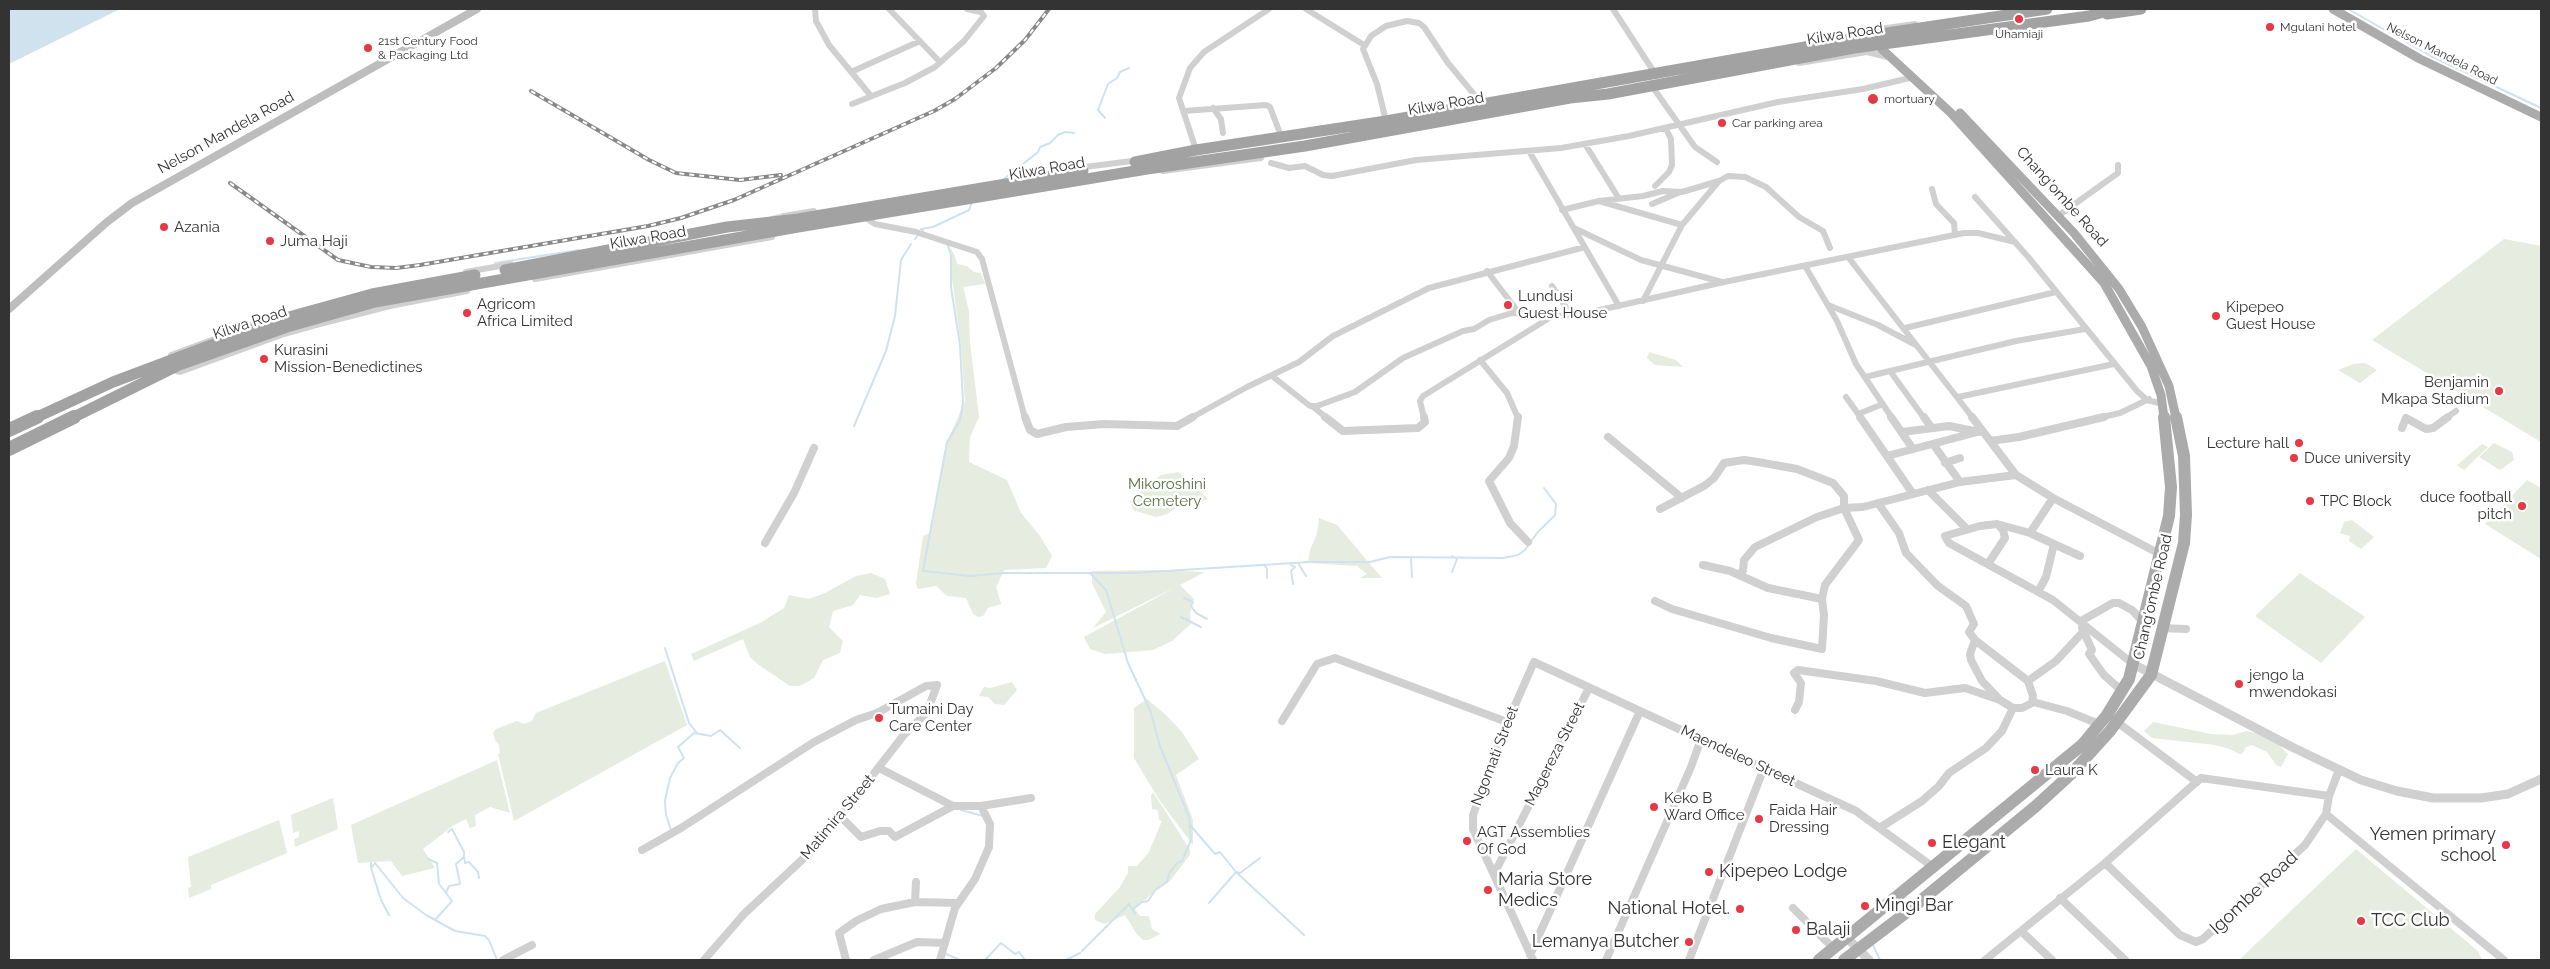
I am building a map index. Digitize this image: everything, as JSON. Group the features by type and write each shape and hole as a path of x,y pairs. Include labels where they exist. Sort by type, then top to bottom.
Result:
{"highway":[{"name":"Kilwa Road","path":"9,449 170,369 264,335 375,302 1146,169 1304,146 1502,110 1715,76 1754,65 1880,44 1961,22 2047,9"},
{"name":"Kilwa Road","path":"9,430 98,388 212,343 278,320 372,294 727,227 798,219 970,188 1145,161 1196,149 1280,134 1385,119 1653,71 1880,44 2089,16 2115,9"},
{"path":"2089,16 2141,9"}],"main road":[{"name":"Nelson Mandela Road","path":"9,309 107,222 132,203 477,9"},
{"name":"Nelson Mandela Road","path":"2333,9 2420,59 2541,117"},
{"name":"Nelson Mandela Road","path":"2343,9 2409,48 2541,112"},
{"name":"Chang'ombe Road","path":"1820,960 1846,936 2058,766 2082,744 2099,724 2129,679 2169,516 2171,487 2170,450 2163,404 2151,366 2123,313 2096,273 1951,113 1880,44"},
{"name":"Chang'ombe Road","path":"1844,960 1907,912 2036,806 2072,773 2117,722 2151,675 2161,628 2178,572 2186,516 2184,456 2173,400 2142,327 2125,297 2097,260 2058,216 1957,109 1880,44"}],"street":[{"path":"815,9 816,21 824,36 871,96"},
{"path":"889,9 940,62"},
{"path":"852,104 927,72 940,62 964,41 984,16 981,12 966,9"},
{"path":"1196,149 1179,98 1190,68 1204,52 1269,9"},
{"path":"1306,9 1364,45"},
{"path":"1613,9 1653,71 1894,26 1951,18 1961,22"},
{"path":"1995,9 2002,16"},
{"path":"1385,119 1377,84 1363,49 1371,36 1386,26 1407,21 1418,23 1448,63 1482,102"},
{"path":"851,72 920,41"},
{"path":"1717,162 1695,147 1653,86 1868,52 1878,53 1899,64"},
{"path":"1271,163 1289,168 1305,166 1323,175 1332,176 1416,160 1529,151 1586,144 1680,126 1778,102 1914,77"},
{"path":"1184,111 1268,105 1280,134"},
{"path":"1213,108 1221,119 1223,133"},
{"path":"1655,186 1669,172 1672,165 1672,143 1666,129"},
{"path":"1586,144 1618,197"},
{"path":"1529,151 1619,306"},
{"path":"2058,216 2118,173 2118,164"},
{"path":"1652,204 1682,192 1719,181 1728,176 1756,181 1766,187 1803,220 1823,231 1830,248"},
{"path":"1643,301 1682,225 1719,181"},
{"path":"9,426 202,341 262,320 373,290 640,241 970,188"},
{"path":"1932,189 1936,204 1954,223 1955,235"},
{"path":"1562,210 1618,197 1643,196 1663,191 1682,192"},
{"path":"1975,197 2015,242 2137,391 2149,399 2163,404"},
{"path":"1599,201 1623,209 1667,218 1682,225"},
{"path":"865,218 971,249 980,255 999,318 1025,418 1030,430 1034,433 1066,427 1104,424 1177,426 1311,355 1332,336 1429,288 1585,247"},
{"path":"1574,228 1641,260 1724,282"},
{"path":"1312,406 1355,392 1398,362 1463,331 1474,329 1500,316 1519,313 1551,317 1571,315 1955,235 1978,234 2015,242"},
{"path":"1848,257 1958,397 1980,431 2016,475 2053,498 2160,554"},
{"path":"1805,266 1828,305 1856,364 1913,449"},
{"path":"1488,271 1519,313"},
{"path":"1552,286 1571,315"},
{"path":"1904,328 2056,292"},
{"path":"1828,305 1878,325 1918,346"},
{"path":"1272,376 1343,431 1418,428 1425,422 1421,398 1551,317"},
{"path":"1866,377 2016,341 2085,329"},
{"path":"2098,368 2105,353"},
{"path":"1480,360 1507,393 1516,408 1518,417 1514,446 1509,458 1491,476 1489,481 1510,523 1528,542"},
{"path":"1958,397 2114,364"},
{"path":"1890,371 1931,427"},
{"path":"1846,397 1913,494"},
{"path":"1990,441 2019,437 2120,413 2149,399"},
{"path":"1858,414 1883,404"},
{"path":"2402,428 2406,418 2426,429 2433,428 2456,411"},
{"path":"1902,432 1931,427 1958,427 1980,431"},
{"path":"1886,456 1980,431"},
{"path":"1608,437 1682,498"},
{"path":"1933,444 1960,482"},
{"path":"765,543 794,493 814,448"},
{"path":"1945,463 1960,458"},
{"path":"1655,601 1777,640 1822,649 1824,615 1822,599 1825,585 1833,572 1855,548 1859,540 1844,508 1844,496 1827,479 1783,466 1744,460 1724,463 1709,482 1660,509"},
{"path":"1739,574 1743,571 1746,556 1766,540 1817,517 1844,508 1878,503 1960,482 2016,475"},
{"path":"1928,490 1967,529"},
{"path":"2030,533 2039,524 2053,498"},
{"path":"1878,503 1899,533 1906,553 1938,586 1966,606 1974,624 1969,632 1975,640 2028,681 2033,702"},
{"path":"1988,564 2005,538 2003,530 1997,524"},
{"path":"2080,556 2030,533 1997,524 1947,534 1946,540 2038,592 2070,613 2133,664 2151,675 2339,770 2397,792 2450,799 2481,798 2508,794 2541,779"},
{"path":"2038,592 2046,577 2054,544"},
{"path":"1703,565 1739,574 1768,588 1822,599"},
{"path":"2081,621 2113,603 2119,603 2132,610 2143,622"},
{"path":"2070,613 2084,631 2092,650 2089,654 2104,675 2122,691"},
{"path":"2161,628 2186,629"},
{"path":"2028,681 2056,661 2084,631"},
{"path":"1975,640 1970,654 1971,660 1982,681 2000,700"},
{"path":"1282,721 1318,664 1335,658 1507,722"},
{"name":"Maendeleo Street","path":"1534,662 1856,811 1881,827 1933,867"},
{"name":"Ngomati Street","path":"1532,958 1473,829 1472,815 1507,722 1534,662"},
{"path":"1795,710 1799,702 1800,679 1794,673 1798,670 1876,682 1925,693 1965,688 2000,700 2013,708 2022,708 2033,702 2067,711 2099,724"},
{"name":"Matimira Street","path":"642,850 681,828 814,742 926,686 937,685 926,712 903,736 819,844 744,914 704,960"},
{"name":"Magereza Street","path":"1494,874 1589,688"},
{"path":"1881,827 1922,801 1939,786 1949,773 1986,748 2002,730 2013,708"},
{"path":"1532,958 1640,711"},
{"path":"2117,722 2197,782"},
{"path":"1606,960 1691,767 1701,739"},
{"path":"879,768 953,806"},
{"path":"1689,960 1764,768"},
{"name":"Igombe Road","path":"2105,863 2180,934 2196,942 2210,935 2305,845 2326,814 2329,796 2339,770"},
{"path":"1985,960 2105,863 2201,778 2206,777 2329,796"},
{"path":"840,816 861,838 880,831 889,831 895,837 925,819 953,806 981,806 1031,798"},
{"path":"940,960 957,903 975,879 989,847 990,824 981,806"},
{"path":"2326,814 2504,960"},
{"path":"915,902 916,882"},
{"path":"2060,898 2125,960"},
{"path":"846,960 838,935 843,929 881,909 888,910 915,902 957,903"},
{"path":"1793,908 1833,948"},
{"path":"2022,932 2052,960"},
{"path":"1846,936 1869,960"},
{"path":"874,960 917,942 945,943"},
{"path":"503,960 532,945"}],"green space":[{"name":"Benjamin Mkapa Stadium","path":"2504,239 2541,246 2541,442 2372,340"},
{"path":"947,242 957,264 967,266 974,272 981,273 985,284 963,287 969,311 970,342 979,417 970,437 969,462 1007,480 1021,513 1040,536 1052,556 1046,568 1004,570 996,587 1001,604 988,608 983,616 978,617 973,614 966,598 947,596 936,586 918,589 916,583 923,536 930,533 947,442 965,401 961,346 951,271 952,255"},
{"path":"1649,352 1676,360 1683,367 1655,365 1647,358"},
{"path":"2365,363 2377,370 2360,383 2338,370 2353,364"},
{"path":"2494,443 2512,452 2514,460 2500,470 2479,457"},
{"path":"2482,444 2488,447 2464,470 2457,465"},
{"name":"Mikoroshini Cemetery","path":"1179,472 1208,499 1196,504 1179,506 1167,514 1156,517 1133,510 1130,501 1141,490 1161,475"},
{"name":"duce football pitch","path":"2527,480 2541,488 2541,559 2485,524"},
{"path":"1319,518 1337,525 1382,578 1360,578 1367,574 1357,566 1308,563 1310,550 1317,534"},
{"path":"2352,520 2374,537 2361,549 2349,541 2350,536 2340,533 2344,522"},
{"path":"1155,570 1205,572 1180,585 1194,599 1190,613 1191,624 1172,641 1153,650 1105,654 1090,649 1084,637 1176,587 1093,628 1106,612 1092,583 1092,571"},
{"path":"871,573 885,579 890,594 876,598 860,595 853,605 833,611 829,627 843,641 840,653 823,660 814,678 800,686 790,686 759,665 750,657 743,639 694,661 691,654 760,623 784,608 789,595 809,599 825,593 856,576"},
{"path":"2300,573 2365,617 2321,663 2255,616"},
{"path":"665,661 687,725 514,821 498,754 500,753 499,745 493,733 496,729 517,721 524,724 532,721 536,713"},
{"path":"1012,682 1017,690 1004,705 995,704 988,697 979,696 984,687 990,688"},
{"path":"1147,699 1182,732 1199,759 1176,775 1193,820 1193,845 1160,801 1134,758 1134,708"},
{"path":"2153,722 2211,734 2232,735 2247,731 2266,736 2288,754 2281,767 2276,765 2267,752 2252,745 2246,747 2242,754 2239,754 2230,749 2215,745 2152,738 2144,731"},
{"path":"497,760 510,813 490,807 475,815 476,826 470,828 466,819 454,825 423,849 435,868 402,876 391,861 358,863 351,825"},
{"path":"1153,792 1190,850 1190,855 1170,881 1135,909 1140,916 1149,916 1152,929 1160,934 1149,940 1143,940 1136,933 1125,915 1104,924 1095,920 1095,914 1120,887 1128,873 1128,866 1137,866 1149,852 1162,821 1159,820 1158,810 1152,809 1151,796"},
{"path":"333,798 338,829 295,847 294,839 299,837 299,831 293,833 291,815"},
{"path":"279,820 287,853 211,885 211,889 189,898 188,888 191,887 188,857"},
{"name":"TCC Club","path":"2356,849 2478,951 2482,960 2239,960"}],"water":[{"path":"9,9 120,9 9,64"}],"waterway":[{"path":"2348,9 2431,56 2541,108"},
{"path":"1105,118 1098,110 1108,84 1117,78 1120,72 1129,68"},
{"path":"1004,179 1038,152 1040,147 1050,143 1058,135 1065,132 1074,133"},
{"path":"923,231 921,229 933,227 969,210 972,202"},
{"path":"771,217 783,214"},
{"path":"915,239 918,235"},
{"path":"947,243 951,255 951,287 960,345 963,402 960,421 947,442 923,571 970,576 1004,573 1090,573"},
{"path":"854,426 886,351 895,316 901,260 911,244"},
{"path":"495,263 579,250"},
{"path":"1455,558 1503,558 1518,555 1525,550 1537,533 1555,515 1556,504 1544,488"},
{"path":"1090,573 1134,573 1309,562 1370,562 1390,557 1411,557"},
{"path":"1411,557 1455,558"},
{"path":"1411,557 1412,577"},
{"path":"1452,572 1457,559 1455,558"},
{"path":"1298,563 1306,576"},
{"path":"1264,565 1267,569 1267,578"},
{"path":"1291,565 1295,567 1291,571 1293,584"},
{"path":"1082,951 1129,904 1135,914 1133,909 1142,902 1148,901 1156,889 1167,882 1169,874 1177,863 1182,861 1191,840 1189,817 1160,746 1150,710 1128,663 1106,590 1090,573"},
{"path":"1184,598 1193,602 1191,606 1196,613 1207,619"},
{"path":"1181,617 1201,627"},
{"path":"665,648 689,723 697,733"},
{"path":"671,830 666,815 665,801 670,778 678,763 684,758 678,747 694,733 711,736 720,730 740,748"},
{"path":"961,810 983,816"},
{"path":"1190,825 1215,854 1220,852 1236,872"},
{"path":"448,832 452,829 464,852 464,857"},
{"path":"446,893 449,886 460,884 456,864 464,857"},
{"path":"464,857 465,863 469,862 478,872 479,878"},
{"path":"1236,872 1240,873 1260,858"},
{"path":"428,859 437,863 439,884 446,893"},
{"path":"371,863 371,868"},
{"path":"371,868 375,863 403,898 435,920"},
{"path":"371,868 381,900 389,915"},
{"path":"1209,903 1236,872"},
{"path":"1236,872 1304,935"},
{"path":"435,920 452,901 446,893"},
{"path":"435,920 455,931 485,936 489,940 497,960"},
{"path":"985,960 1001,943 1015,954 1019,952 1025,960"},
{"path":"1873,945 1880,960"},
{"path":"944,953 960,960"},
{"path":"1066,960 1080,953"}],"railway":[{"path":"230,183 338,260 371,267 396,268 420,265 648,226 681,218 734,200 934,111 955,99 996,68 1025,40 1049,9"},
{"path":"531,91 649,160 676,173 740,180 781,175"}],"place":[{"name":"Uhamiaji","path":"2019,19"},
{"name":"Mgulani hotel","path":"2270,27"},
{"name":"21st Century Food & Packaging Ltd","path":"368,48"},
{"name":"mortuary","path":"1873,99"},
{"name":"Car parking area","path":"1722,123"},
{"name":"Azania","path":"164,227"},
{"name":"Juma Haji","path":"270,241"},
{"name":"Lundusi Guest House","path":"1508,305"},
{"name":"Agricom Africa Limited","path":"467,313"},
{"name":"Kipepeo Guest House","path":"2216,316"},
{"name":"Kurasini Mission-Benedictines","path":"264,359"},
{"name":"Benjamin Mkapa Stadium","path":"2499,391"},
{"name":"Lecture hall","path":"2299,443"},
{"name":"Duce university","path":"2294,458"},
{"name":"TPC Block","path":"2310,501"},
{"name":"duce football pitch","path":"2522,506"},
{"name":"jengo la mwendokasi","path":"2239,684"},
{"name":"Tumaini Day Care Center","path":"879,718"},
{"name":"Laura K","path":"2035,770"},
{"name":"Keko B Ward Office","path":"1654,807"},
{"name":"Faida Hair Dressing","path":"1759,819"},
{"name":"AGT Assemblies Of God","path":"1467,841"},
{"name":"Elegant","path":"1932,843"},
{"name":"Yemen primary school","path":"2506,845"},
{"name":"Kipepeo Lodge","path":"1709,872"},
{"name":"Maria Store Medics","path":"1488,890"},
{"name":"Mingi Bar","path":"1865,906"},
{"name":"National Hotel.","path":"1740,909"},
{"name":"TCC Club","path":"2361,921"},
{"name":"Balaji","path":"1796,930"},
{"name":"Lemanya Butcher","path":"1689,942"}]}
